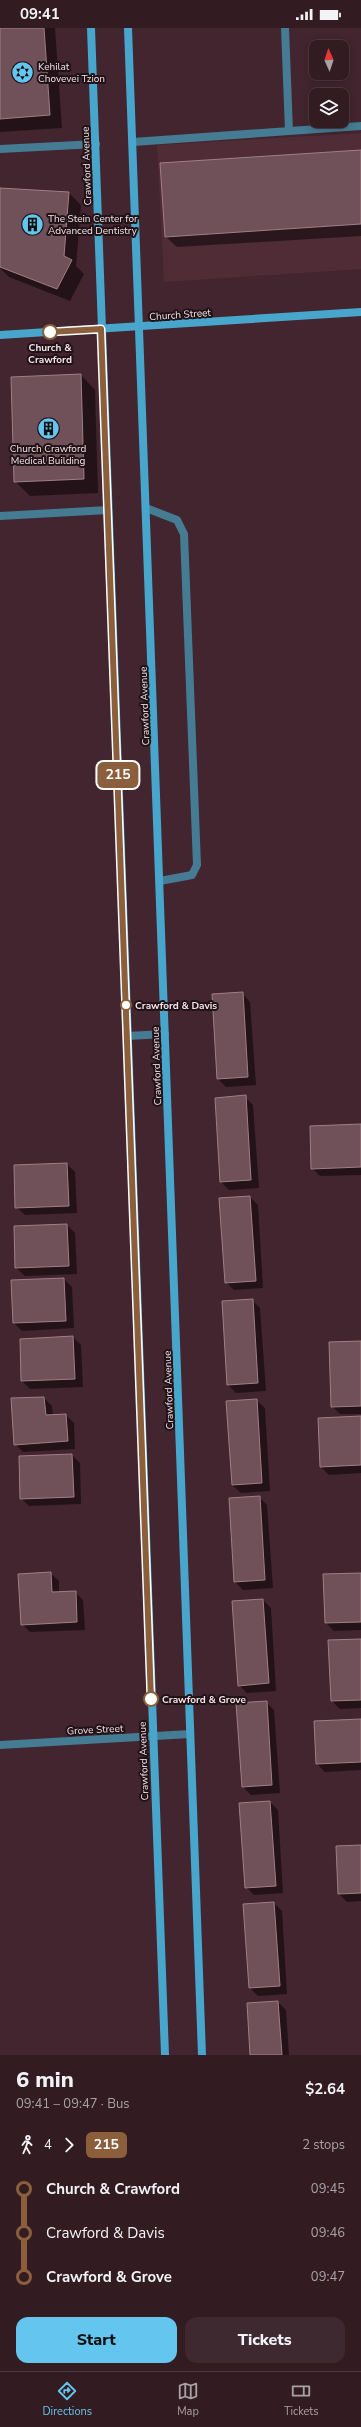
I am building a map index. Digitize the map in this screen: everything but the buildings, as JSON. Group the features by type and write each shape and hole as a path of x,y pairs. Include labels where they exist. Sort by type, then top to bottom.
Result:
{"main road":[{"name":"Crawford Avenue","path":"91,28 152,1736 165,2055"},
{"name":"Crawford Avenue","path":"128,28 202,2055"},
{"name":"Church Street","path":"0,335 361,312"}],"street":[{"path":"285,28 289,131"},
{"path":"133,142 361,126"},
{"path":"0,149 96,144"},
{"path":"146,508 177,520 184,534 197,865 192,875 160,881"},
{"path":"0,516 108,510"},
{"path":"127,1036 165,1034"},
{"name":"Grove Street","path":"0,1745 190,1734"}],"shaded area":[{"path":"361,133 361,269 164,282 157,145"}],"bus line":[{"name":"215","path":"50,332 101,329 151,1699"}],"place":[{"name":"Kehilat Chovevei Tzion","path":"23,72"},
{"name":"The Stein Center for Advanced Dentistry","path":"33,224"},
{"name":"Church & Crawford","path":"50,332"},
{"name":"Church Crawford Medical Building","path":"48,428"},
{"name":"Crawford & Davis","path":"126,1005"},
{"name":"Crawford & Grove","path":"151,1699"}]}
